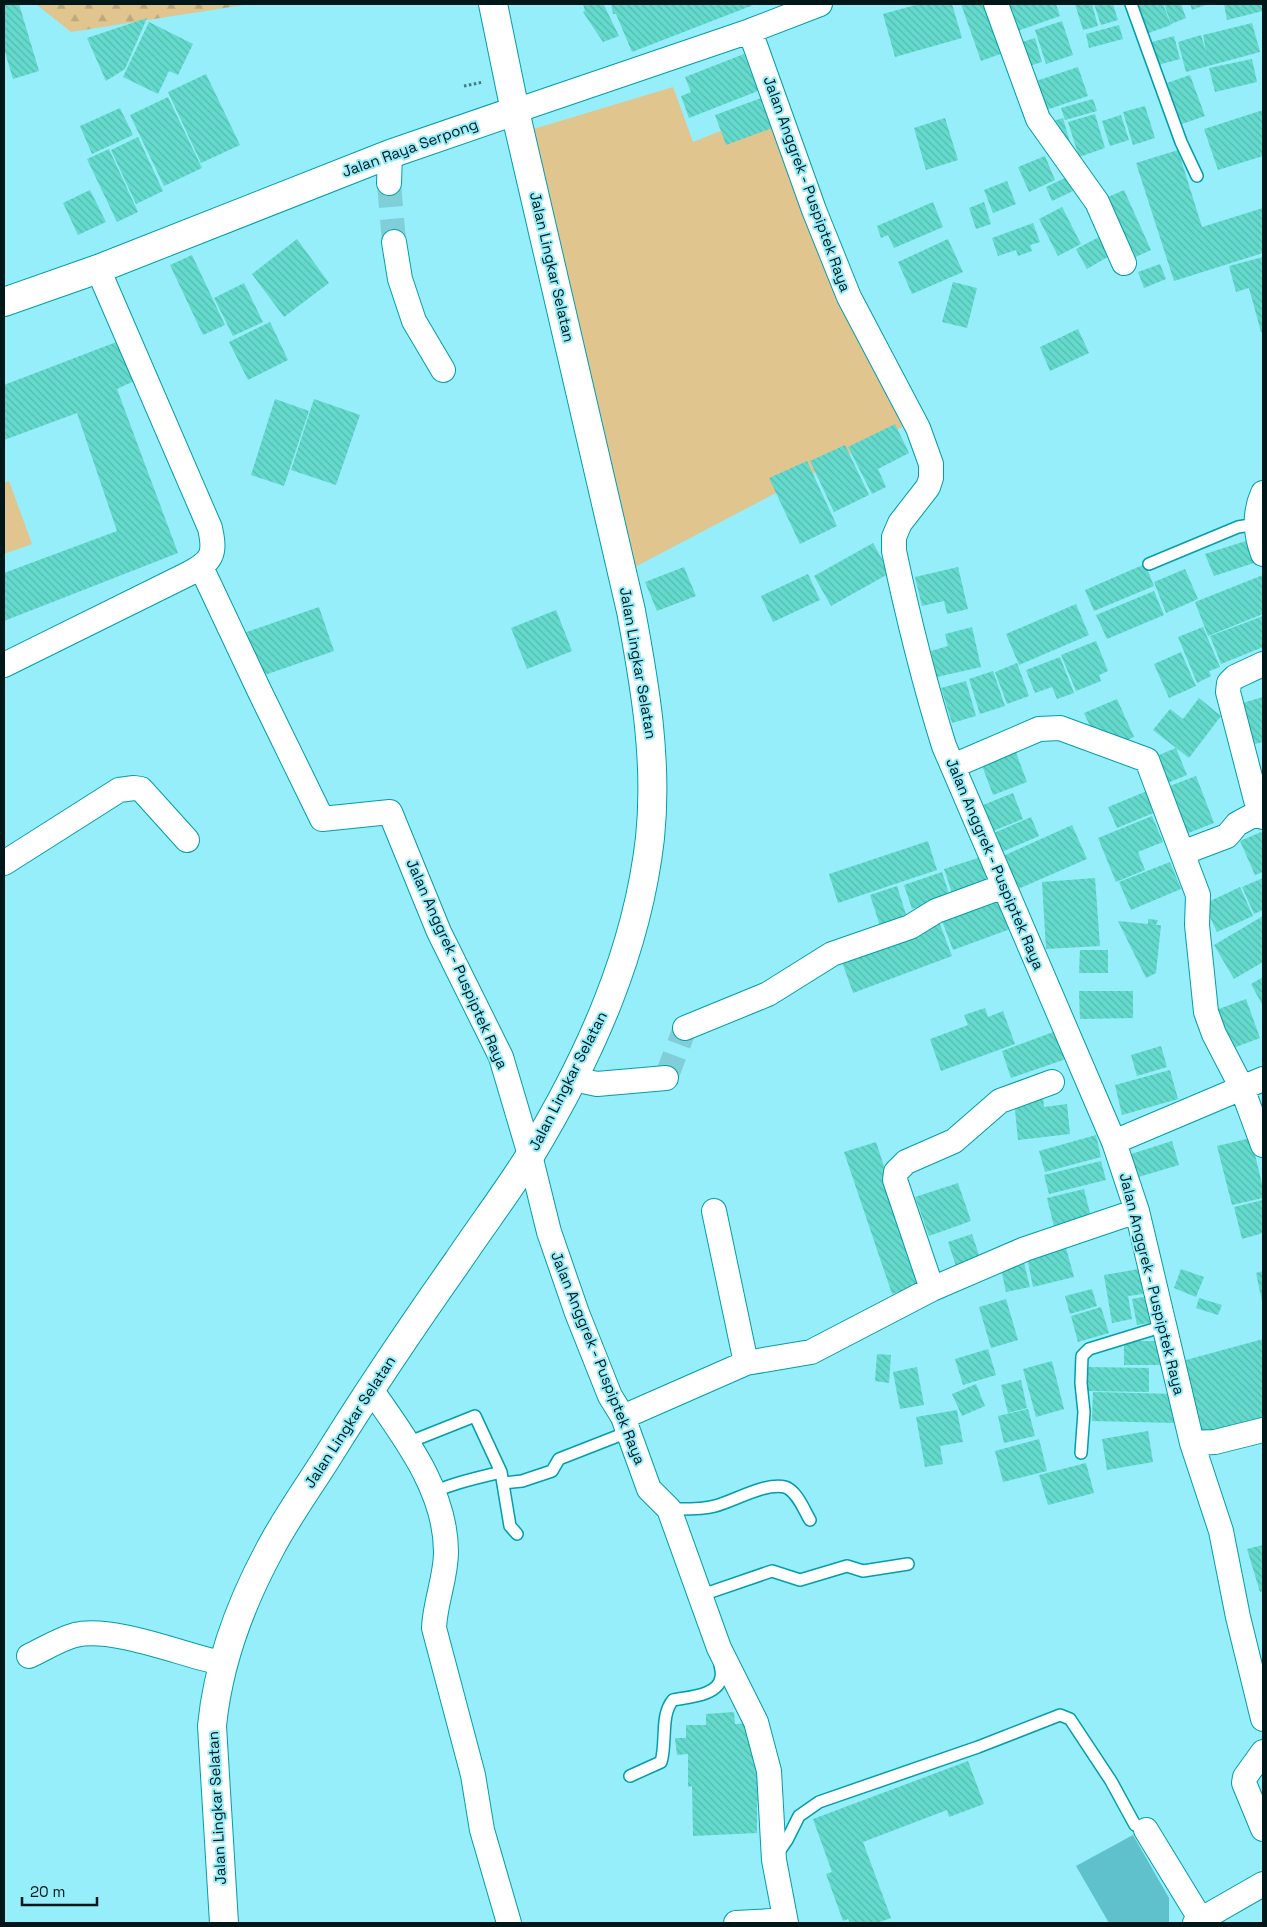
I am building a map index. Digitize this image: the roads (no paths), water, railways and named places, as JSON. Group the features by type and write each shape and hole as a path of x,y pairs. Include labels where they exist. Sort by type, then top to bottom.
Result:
{"main road":[{"name":"Jalan Lingkar Selatan","path":"224,1923 212,1726 214,1701 222,1663 255,1578 270,1548 370,1388 530,1155 573,1079 601,1022 626,955 640,898 650,837 652,741 631,611 493,4"},
{"name":"Jalan Raya Serpong","path":"4,302 98,269 390,154 516,111"}],"street":[{"name":"Jalan Raya Serpong","path":"516,111 750,31 820,4"},
{"path":"996,4 1038,119 1097,202 1124,262"},
{"name":"Jalan Anggrek - Puspiptek Raya","path":"750,31 814,210 849,297 918,428 931,464 931,478 928,486 900,523 894,537 894,551 930,701 953,766 1114,1142 1137,1211 1192,1443 1221,1531 1238,1616 1263,1719"},
{"path":"389,183 390,154"},
{"path":"394,242 400,279 414,321 443,370"},
{"path":"4,665 201,567 208,561 213,551 210,528 98,269"},
{"path":"1263,493 1258,504 1256,524 1263,554"},
{"name":"Jalan Anggrek - Puspiptek Raya","path":"201,567 258,690 322,819 390,812 439,932 501,1057 530,1155 548,1232 577,1313 610,1396 625,1425 649,1489 669,1509 719,1648 756,1722 769,1771 774,1860 786,1923"},
{"path":"1182,853 1227,836 1236,824 1262,814 1256,800 1228,692 1229,683 1235,677 1263,664"},
{"path":"953,766 1039,729 1060,728 1147,760 1198,895 1196,925 1206,1012 1214,1034 1253,1084 1263,1146"},
{"path":"4,863 119,790 134,788 141,789 187,840"},
{"path":"685,1028 768,994 832,954 910,927 936,911 1004,886"},
{"path":"573,1079 597,1084 666,1078"},
{"path":"932,1289 895,1180 896,1172 906,1162 954,1141 1000,1101 1052,1082"},
{"path":"1114,1142 1253,1084"},
{"path":"714,1211 746,1363"},
{"path":"625,1425 746,1363 811,1352 932,1289 1025,1249 1137,1211"},
{"path":"370,1388 407,1443 434,1492 440,1510 446,1552 443,1579 434,1613 434,1628 473,1775 482,1830 509,1923"},
{"path":"1192,1443 1215,1442 1263,1430"},
{"path":"29,1656 75,1635 100,1633 222,1663"},
{"path":"1263,1752 1245,1777 1244,1783 1263,1829"},
{"path":"1146,1830 1198,1921 1263,1884"},
{"path":"736,1923 771,1921 786,1923"}],"lane":[{"path":"1131,4 1181,142 1197,176"},
{"path":"1149,564 1238,527 1256,524"},
{"path":"1081,1454 1084,1412 1081,1383 1082,1356 1089,1349 1164,1326"},
{"path":"407,1443 475,1416 502,1477 510,1526 517,1534"},
{"path":"434,1492 452,1483 502,1477 522,1481 552,1471 559,1459 625,1425"},
{"path":"669,1509 692,1510 714,1506 771,1486 787,1487 798,1498 810,1520"},
{"path":"699,1596 772,1571 800,1580 847,1566 863,1571 908,1564"},
{"path":"630,1776 661,1762 664,1752 668,1706 673,1700 706,1693 718,1686 721,1678 719,1648"},
{"path":"774,1860 799,1816 819,1802 978,1747 1060,1715 1070,1719 1111,1781 1135,1825 1146,1830"}],"water":[{"path":"1133,1835 1169,1898 1169,1923 1109,1923 1076,1866"}],"tunnel":[{"path":"389,183 394,242"},
{"path":"666,1078 685,1028"}]}
